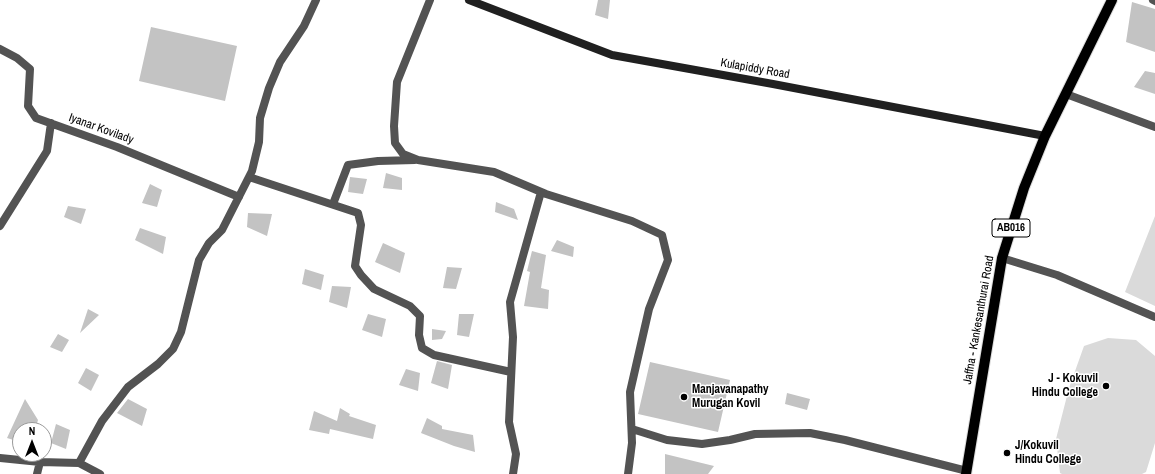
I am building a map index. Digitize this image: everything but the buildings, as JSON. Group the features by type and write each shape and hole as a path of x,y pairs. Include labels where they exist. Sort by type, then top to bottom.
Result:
{"main road":[{"name":"Kulapiddy Road","path":"469,0 612,55 1045,136"},
{"name":"Jaffna - Kankesanthurai Road","path":"967,472 1002,258 1024,188 1045,136 1112,0"}],"street":[{"path":"79,463 102,421 128,387 158,364 173,349 181,332 199,260 210,243 222,230 252,171 259,142 260,118 269,88 280,62 304,26 316,0"},
{"path":"418,160 403,154 395,143 394,126 397,82 430,0"},
{"name":"Iyanar Kovilady","path":"0,49 17,58 30,69 28,106 36,118 117,147 239,197"},
{"path":"1066,94 1155,127"},
{"path":"0,226 47,151 51,123"},
{"path":"333,204 348,165 378,161 418,160 494,172 541,192 632,221 662,235 668,260 649,309 630,392 632,442 628,474"},
{"path":"249,177 358,213 362,225 355,266 374,289 410,306 420,316 419,335 422,348 434,355 511,372"},
{"path":"513,474 516,454 509,422 513,337 510,302 541,192"},
{"path":"1002,258 1057,275 1155,317"},
{"path":"632,429 667,440 702,444 730,440 755,434 810,433 845,440 967,472"},
{"path":"0,458 12,459"},
{"path":"37,474 40,462 79,463 100,474"}],"shaded area":[{"path":"1155,216 1155,306 1125,292"},
{"name":"J - Kokuvil Hindu College","path":"1108,338 1136,340 1155,356 1155,443 1146,472 1142,474 1062,474 1060,473 1056,439 1069,388 1084,346"}],"place":[{"name":"J - Kokuvil Hindu College","path":"1106,386"},
{"name":"Manjavanapathy Murugan Kovil","path":"684,397"},
{"name":"J/Kokuvil Hindu College","path":"1007,453"}]}
